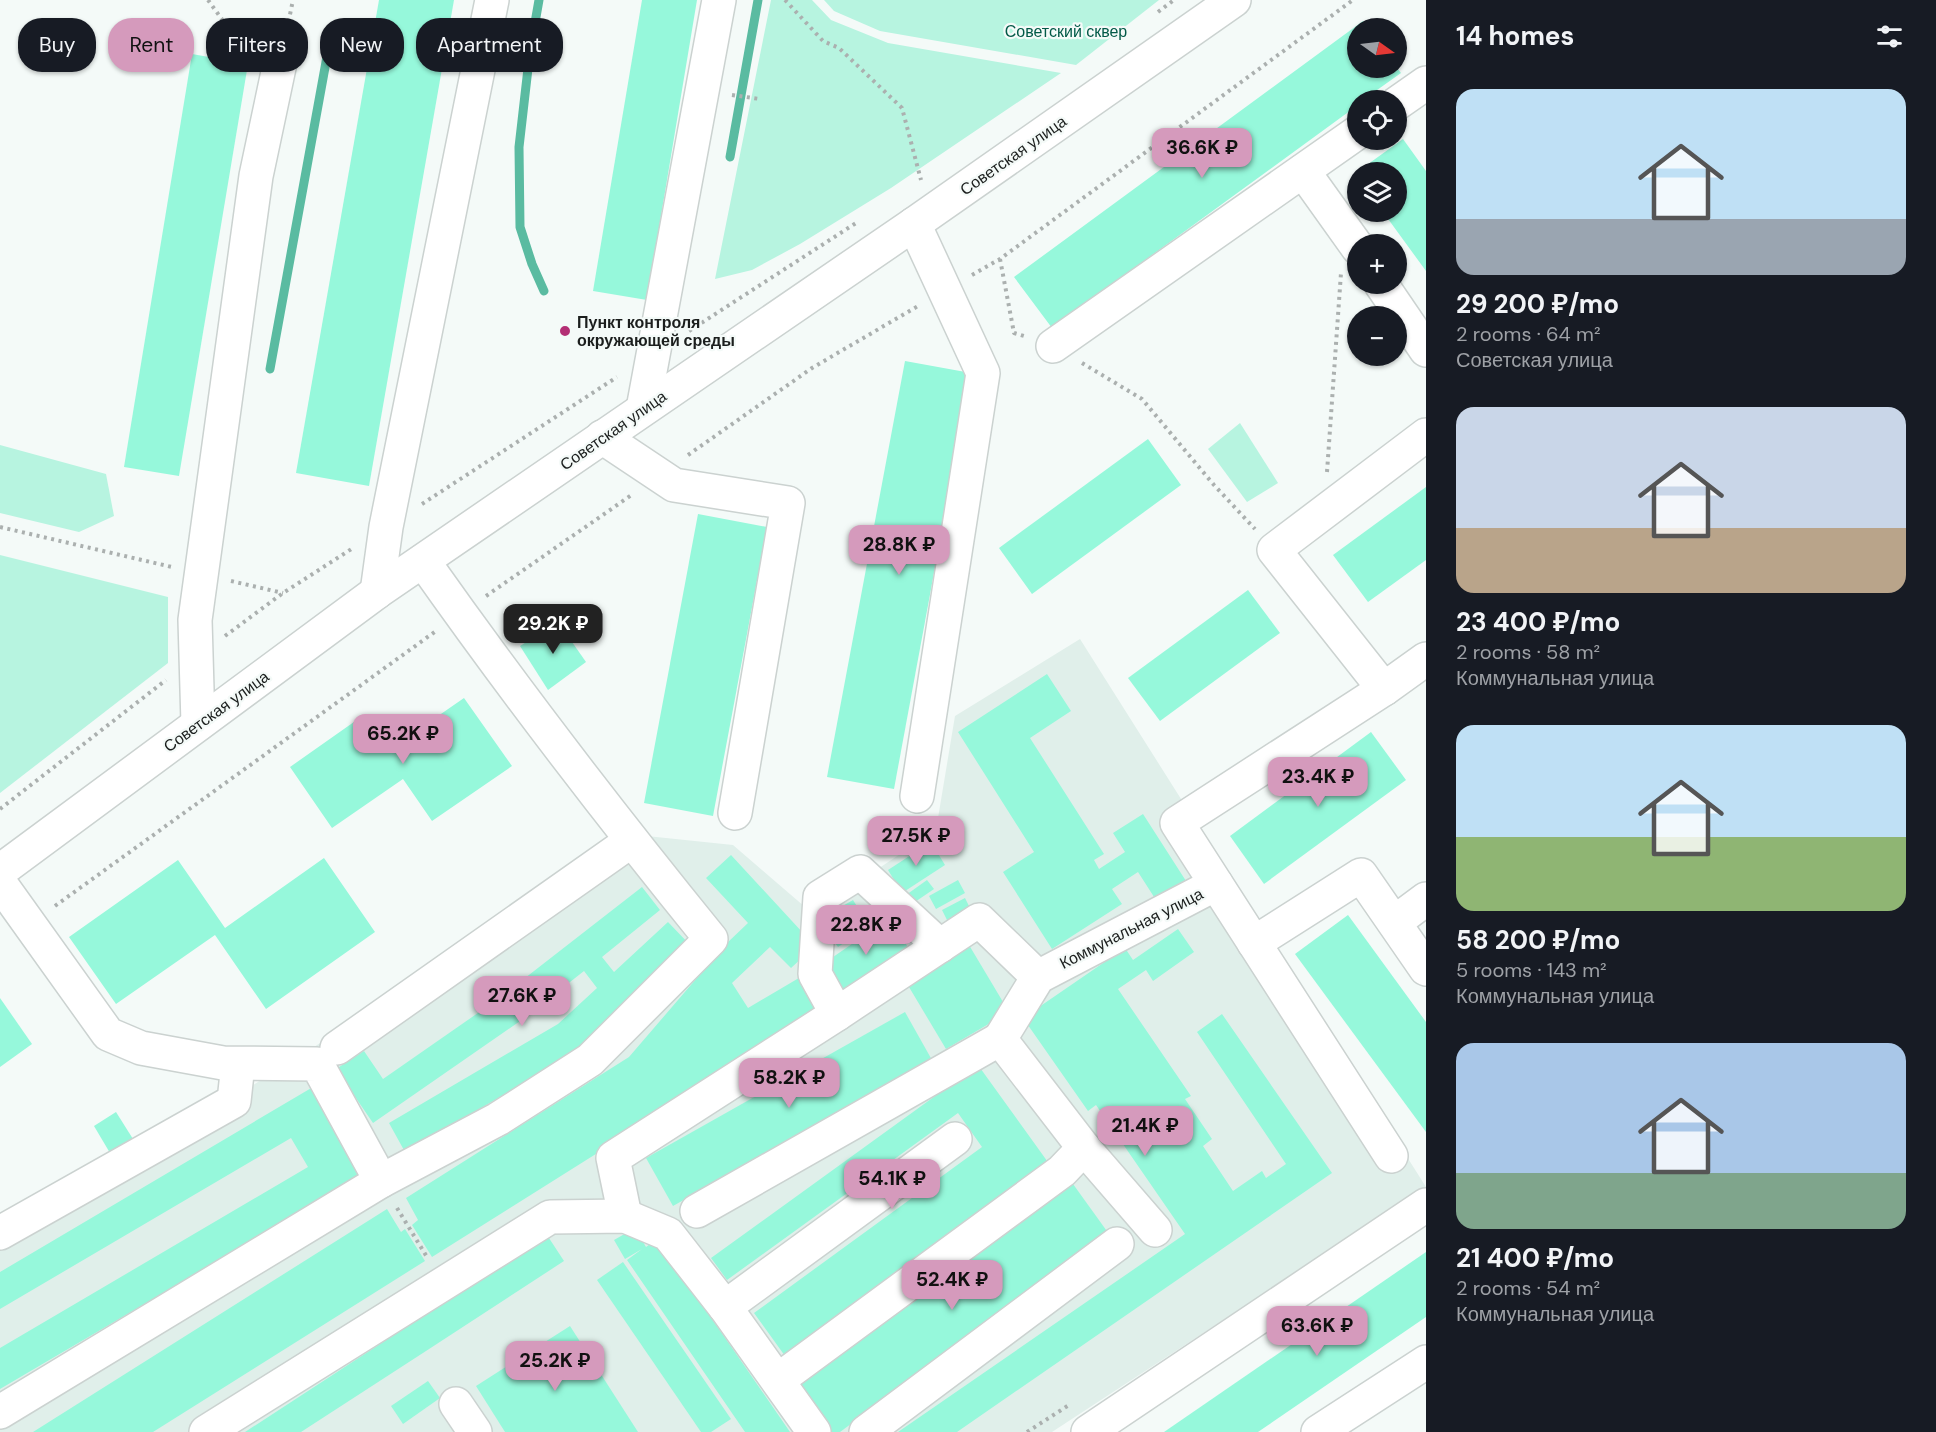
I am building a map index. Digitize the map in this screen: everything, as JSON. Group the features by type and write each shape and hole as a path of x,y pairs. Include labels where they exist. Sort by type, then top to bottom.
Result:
{"street":[{"path":"377,592 387,527 492,0"},
{"path":"643,409 719,0"},
{"name":"Советская улица","path":"0,871 377,592 914,224 1230,1"},
{"path":"198,724 195,620 256,176 278,72"},
{"path":"1407,96 1426,82"},
{"path":"1053,345 1347,140"},
{"path":"1303,171 1348,234"},
{"path":"914,224 983,373 917,796"},
{"path":"1389,294 1426,350"},
{"path":"1384,689 1274,550 1426,435"},
{"path":"602,436 674,485 788,503 735,813"},
{"path":"0,1412 381,1181 498,1119 590,1060 711,939 631,841 460,614 423,561"},
{"name":"Коммунальная улица","path":"1038,976 1216,884 1177,823 1384,689 1426,659"},
{"path":"337,1048 631,841"},
{"path":"837,1014 815,974 820,897 860,872 940,946"},
{"path":"1254,944 1361,875 1426,969"},
{"path":"0,883 108,1034 141,1048 223,1063 317,1064 381,1181"},
{"path":"1216,884 1391,1156"},
{"path":"1395,922 1426,899"},
{"path":"625,1216 613,1158 979,920 1038,976 1000,1039 697,1211"},
{"path":"1000,1039 1084,1148 1155,1230"},
{"path":"0,1233 234,1101 238,1064"},
{"path":"725,1306 955,1139"},
{"path":"778,1380 1062,1171 1084,1148"},
{"path":"1088,1432 1426,1205"},
{"path":"206,1432 550,1217 625,1216 668,1234 725,1306 814,1432"},
{"path":"866,1432 1118,1244"},
{"path":"1318,1432 1426,1362"},
{"path":"456,1404 475,1432"}],"path":[{"path":"208,0 221,18"},
{"path":"785,0 823,41 839,48 902,108 921,180"},
{"path":"1155,14 1174,0"},
{"path":"1274,550 1214,485 1142,399 1053,345 1014,333 1000,259 1353,0"},
{"path":"731,95 760,99"},
{"path":"916,184 931,174"},
{"path":"0,809 196,657 283,593 858,222"},
{"path":"1324,510 1347,278"},
{"path":"0,527 283,593"},
{"path":"381,1181 445,1283"}],"shaded area":[{"path":"1080,639 1426,1187 1052,1432 0,1432 0,1244 341,1030 618,833 733,845 812,913 936,830 955,716"}],"green space":[{"path":"771,0 812,0 831,20 888,43 1061,73 891,188 800,244 752,270 715,279"},
{"name":"Советский сквер","path":"824,0 1159,0 1076,65 880,31 834,11"},
{"path":"1240,423 1278,483 1247,502 1208,449"},
{"path":"0,445 106,474 114,516 79,532 0,513"},
{"path":"0,555 168,597 168,663 0,793"}],"building":[{"path":"379,0 454,0 451,18 416,18 416,72 441,72 369,486 296,473 366,72 404,72 404,18 376,18"},
{"path":"642,0 697,0 647,300 593,291"},
{"path":"1347,33 1347,78 1394,78 1377,90 1347,90 1347,113 1052,328 1014,277"},
{"path":"194,54 206,56 206,72 247,72 179,476 124,467 189,72 194,72"},
{"path":"1407,145 1426,171 1426,271 1407,245 1407,234 1399,234 1390,222 1407,222 1407,162 1371,162 1388,150 1407,150"},
{"path":"905,361 971,373 894,789 827,777"},
{"path":"1148,439 1181,485 1032,594 999,548"},
{"path":"1426,487 1426,560 1368,602 1333,555"},
{"path":"698,514 767,527 713,816 644,803"},
{"path":"1248,590 1280,633 1160,721 1128,678"},
{"path":"558,622 586,662 548,690 520,646"},
{"path":"1047,674 1071,711 1030,738 1104,854 1094,860 1099,869 1125,852 1113,833 1143,814 1186,881 1156,900 1138,872 1112,889 1122,904 1052,949 1003,872 1034,852 958,732"},
{"path":"464,698 512,766 432,821 403,779 332,828 290,767 361,717 386,752"},
{"path":"1371,732 1406,780 1264,884 1230,836"},
{"path":"931,842 945,865 902,893 888,870"},
{"path":"731,855 815,946 791,968 770,947 732,983 748,1008 804,975 825,1010 432,1257 412,1225 418,1220 406,1198 629,1057 727,943 748,923 706,878"},
{"path":"324,858 375,932 266,1009 215,935 116,1004 69,937 178,860 225,928"},
{"path":"927,880 934,889 912,904 906,895"},
{"path":"958,880 965,893 936,909 929,896"},
{"path":"642,887 660,910 602,957 614,972 668,922 692,947 583,1049 405,1152 389,1123 558,1024 597,988 584,971 523,1019 373,1123 336,1069 364,1051 383,1079 498,999"},
{"path":"965,898 971,910 948,922 942,910"},
{"path":"853,900 860,911 839,923 832,912"},
{"path":"1348,915 1426,1022 1426,1132 1295,954"},
{"path":"888,919 908,947 844,993 823,964"},
{"path":"849,922 857,934 838,947 830,936"},
{"path":"1178,929 1194,952 1153,981 1146,970 1118,989 1191,1096 1185,1099 1212,1139 1203,1146 1233,1191 1262,1171 1266,1178 1286,1164 1197,1032 1222,1014 1332,1173 957,1432 898,1432 1185,1234 1096,1105 1088,1111 1023,1018 1125,948 1133,960"},
{"path":"969,945 1009,1012 946,1049 906,982"},
{"path":"0,998 32,1044 0,1067"},
{"path":"905,1012 932,1060 673,1206 646,1158"},
{"path":"978,1065 1050,1165 785,1356 754,1313 982,1147 958,1113 727,1280 711,1258"},
{"path":"313,1087 364,1175 0,1389 0,1348 308,1167 291,1138 0,1309 0,1272"},
{"path":"116,1112 133,1139 110,1153 94,1126"},
{"path":"1073,1184 1109,1234 840,1432 827,1432 795,1388"},
{"path":"387,1209 401,1232 405,1229 425,1261 153,1432 33,1432"},
{"path":"635,1228 646,1247 657,1239 790,1432 745,1432 627,1260 642,1249 625,1259 614,1240"},
{"path":"547,1235 564,1261 301,1432 245,1432"},
{"path":"1426,1252 1426,1317 1258,1432 1164,1432"},
{"path":"623,1262 731,1419 711,1432 701,1432 597,1280"},
{"path":"570,1326 638,1432 505,1432 476,1386"},
{"path":"428,1381 440,1398 403,1424 391,1406"}],"waterway":[{"path":"539,0 530,51 519,147 520,227 544,291"},
{"path":"730,157 758,0"},
{"path":"270,369 324,72"}],"place":[{"name":"Пункт контроля окружающей среды","path":"565,331"}]}
